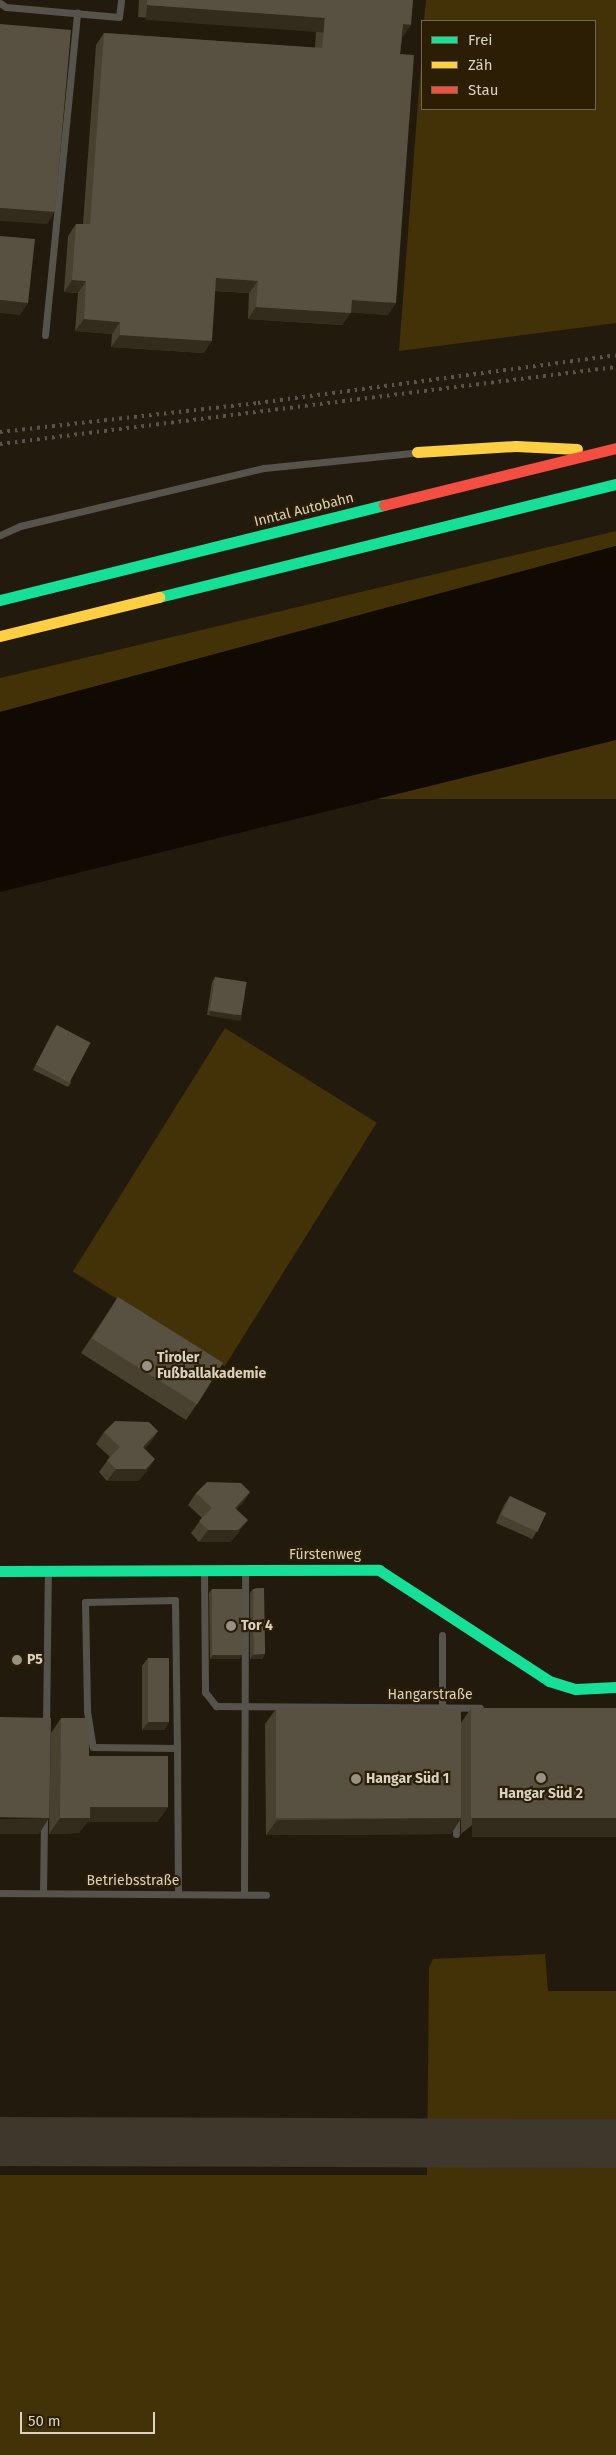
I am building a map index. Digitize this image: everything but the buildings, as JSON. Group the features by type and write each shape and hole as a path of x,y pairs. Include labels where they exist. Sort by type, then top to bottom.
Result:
{"main road":[{"path":"417,452 516,446 602,451"},
{"name":"Inntal Autobahn","path":"0,600 616,448"},
{"path":"0,636 616,484"},
{"name":"Fürstenweg","path":"0,1571 379,1570 548,1681 576,1689 616,1687"}],"lane":[{"path":"0,3 120,17 121,0"},
{"path":"45,335 77,13"},
{"path":"0,535 20,526 264,468 417,452"},
{"path":"244,1894 245,1569"},
{"path":"46,1733 48,1570"},
{"name":"Hangarstraße","path":"204,1570 205,1692 216,1706 244,1709 493,1708"},
{"path":"177,1748 93,1747 87,1711 85,1602 175,1600 177,1748 178,1894"},
{"path":"442,1635 442,1708"},
{"path":"455,1708 455,1717"},
{"path":"456,1805 456,1834"},
{"path":"43,1893 44,1809"},
{"name":"Betriebsstraße","path":"0,1893 266,1895"}],"shaded area":[{"path":"426,0 616,0 616,323 399,351 421,63 421,110 596,110 596,20 424,20"},
{"path":"616,531 616,546 0,712 0,678"},
{"path":"616,546 616,740 0,892 0,712"},
{"path":"0,740 616,740 616,799 0,799"},
{"path":"225,1028 377,1123 225,1366 73,1271"},
{"path":"545,1954 548,1991 616,1991 616,2455 0,2455 0,2175 427,2175 429,1968 433,1959"}],"taxiway":[{"path":"0,2141 616,2143"}],"railway":[{"path":"0,432 258,403 616,355"},
{"path":"0,444 616,367"}],"traffic: fast":[{"path":"159,597 616,484"},
{"path":"0,600 384,505"},
{"path":"0,1571 379,1570 549,1681 576,1689 616,1687"}],"traffic: slow":[{"path":"417,452 516,446 577,449"},
{"path":"0,636 159,597"}],"traffic: jam":[{"path":"384,505 616,448"}],"place":[{"name":"Tiroler Fußballakademie","path":"147,1366"},
{"name":"Tor 4","path":"231,1626"},
{"name":"P5","path":"17,1660"},
{"name":"Hangar Süd 2","path":"541,1778"},
{"name":"Hangar Süd 1","path":"356,1779"}]}
